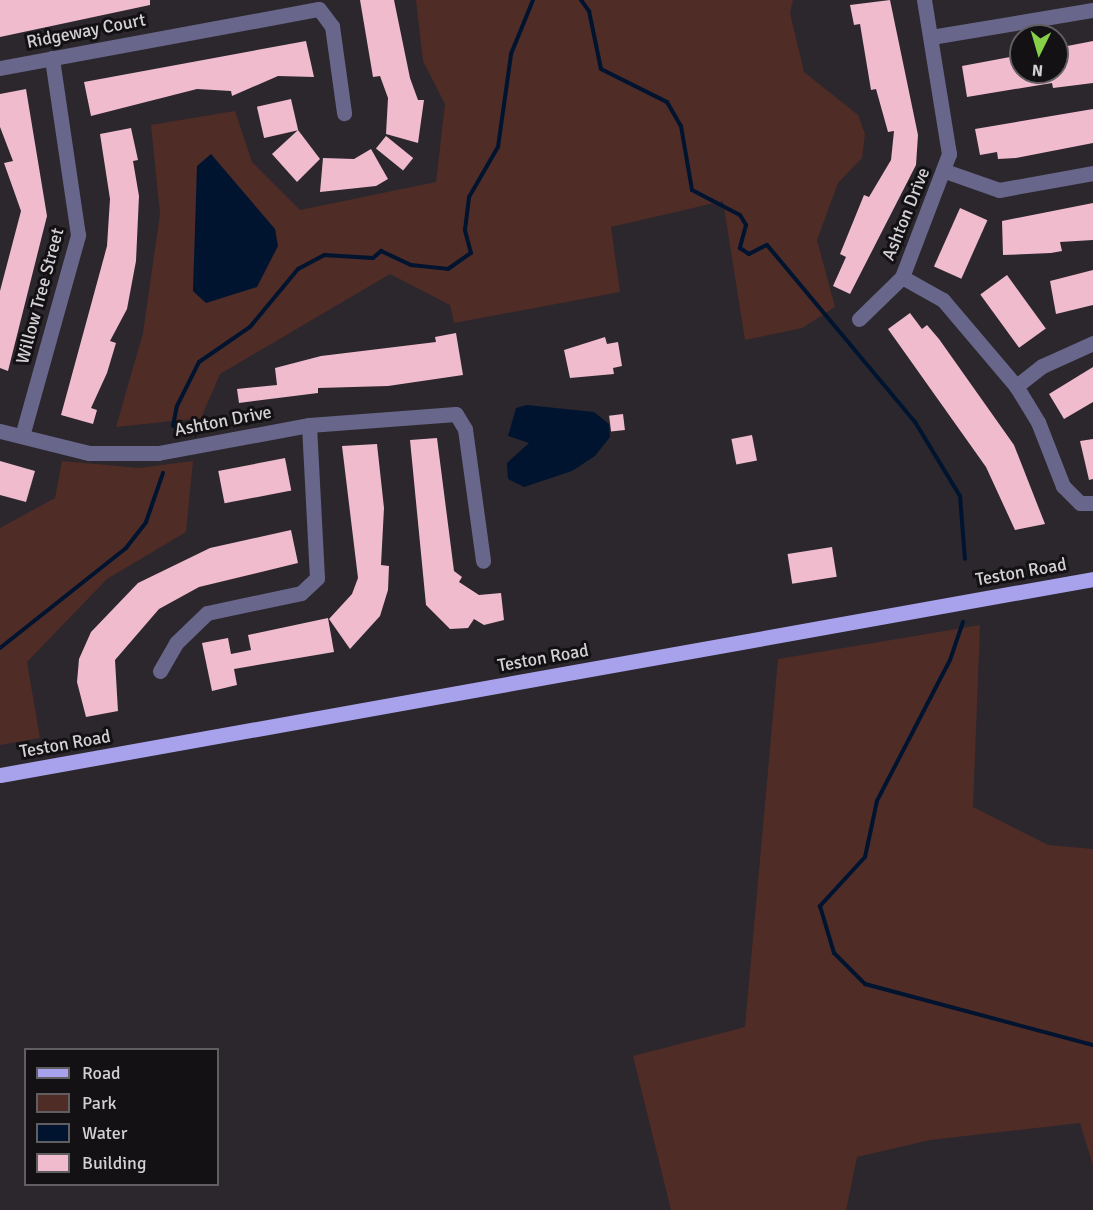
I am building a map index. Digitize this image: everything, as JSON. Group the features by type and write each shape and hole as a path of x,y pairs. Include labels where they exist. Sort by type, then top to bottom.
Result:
{"main road":[{"name":"Teston Road","path":"0,775 1093,579"}],"street":[{"name":"Ashton Drive","path":"858,319 902,277 945,171 949,154 932,37 924,0"},
{"name":"Ridgeway Court","path":"0,68 319,9 332,26 344,113"},
{"path":"932,37 1093,10"},
{"name":"Willow Tree Street","path":"22,436 78,235 52,58"},
{"path":"945,171 999,190 1093,173"},
{"path":"902,277 943,300 1016,386 1038,422 1064,486 1080,503 1093,503"},
{"path":"1016,386 1042,366 1093,343"},
{"name":"Ashton Drive","path":"0,431 89,453 158,453 309,425 456,414 465,429 483,561"},
{"path":"160,671 176,643 207,613 301,593 317,578 309,425"}],"green space":[{"path":"416,0 793,0 790,13 804,72 858,115 865,134 862,158 838,183 817,240 835,307 802,328 745,340 723,201 611,227 620,292 454,323 450,305 390,274 220,374 201,418 116,427 143,333 160,214 151,125 235,111 252,162 300,210 436,182 445,104 423,61"},
{"path":"62,461 139,468 193,461 186,532 107,579 27,662 40,738 0,745 0,528 55,498"},
{"path":"980,625 973,807 1048,845 1093,849 1093,1165 1080,1123 930,1140 857,1157 846,1210 671,1210 633,1056 745,1027 778,659"}],"water":[{"path":"211,154 275,229 278,246 257,287 206,303 193,291 197,166"},
{"path":"527,405 594,412 609,424 610,437 595,456 572,471 524,487 508,479 507,463 529,443 508,436 516,408"}],"building":[{"path":"0,0 150,0 150,5 0,37"},
{"path":"360,0 394,0 410,78 418,100 424,100 418,143 386,134 388,98 380,76 373,77"},
{"path":"890,0 918,135 916,165 850,294 833,286 846,257 840,254 864,195 869,197 891,160 894,131 888,132 876,89 871,90 860,24 854,25 850,5"},
{"path":"306,41 314,77 278,76 232,96 231,91 197,89 91,116 84,82"},
{"path":"1093,41 1093,83 1053,88 1052,84 1069,84 1069,46"},
{"path":"1009,57 1009,84 1046,84 967,97 962,66"},
{"path":"26,89 47,216 8,371 0,368 0,291 21,211 4,163 13,161 0,127 0,94"},
{"path":"291,99 298,130 264,138 257,107"},
{"path":"1093,109 1093,143 1016,158 998,159 997,152 980,155 975,129"},
{"path":"131,128 138,160 133,161 139,196 136,261 127,309 110,341 116,343 107,373 91,408 97,410 93,424 61,415 107,246 110,199 100,134"},
{"path":"298,130 320,159 297,182 272,154"},
{"path":"386,136 413,158 403,170 376,148"},
{"path":"371,149 388,179 376,186 320,192 323,158 354,159"},
{"path":"1093,203 1093,240 1060,242 1062,251 1051,253 1003,255 1002,221"},
{"path":"960,208 987,220 961,279 934,266"},
{"path":"1093,270 1093,305 1056,314 1050,281"},
{"path":"1007,275 1046,328 1019,348 980,294"},
{"path":"910,313 922,329 927,325 939,339 1014,445 1045,524 1015,530 986,467 888,329"},
{"path":"456,333 463,375 388,386 318,388 318,393 239,403 237,389 277,385 275,368 321,356 436,342 435,337"},
{"path":"605,337 607,344 618,342 622,366 613,368 614,374 570,378 564,350"},
{"path":"1093,367 1093,402 1064,419 1049,394"},
{"path":"623,414 625,430 611,432 609,416"},
{"path":"752,435 757,461 736,465 731,439"},
{"path":"437,438 454,571 462,577 459,582 479,595 501,593 504,620 484,625 474,619 468,628 450,629 426,605 410,440"},
{"path":"1093,439 1093,479 1089,480 1080,441"},
{"path":"377,444 384,508 381,565 389,566 388,590 380,616 350,649 329,619 352,594 358,578 342,446"},
{"path":"285,458 291,490 225,503 218,471"},
{"path":"0,461 35,471 26,502 0,495"},
{"path":"291,530 298,563 199,587 159,609 115,660 118,711 86,717 77,682 79,659 91,632 138,583 210,548"},
{"path":"832,547 837,577 792,584 788,554"},
{"path":"328,618 334,652 234,669 237,685 212,691 202,643 228,638 231,654 251,650 248,635"}],"waterway":[{"path":"173,426 177,406 199,362 250,327 298,269 324,255 373,258 381,251 411,265 448,269 471,253 465,230 469,197 498,147 511,54 533,0"},
{"path":"581,0 589,11 601,69 667,102 681,126 692,190 740,215 746,225 740,248 749,254 767,245 915,422 960,496 965,559"},
{"path":"0,648 126,548 146,522 163,473"},
{"path":"963,622 950,660 877,801 865,857 820,906 834,953 865,984 1093,1045"}]}
